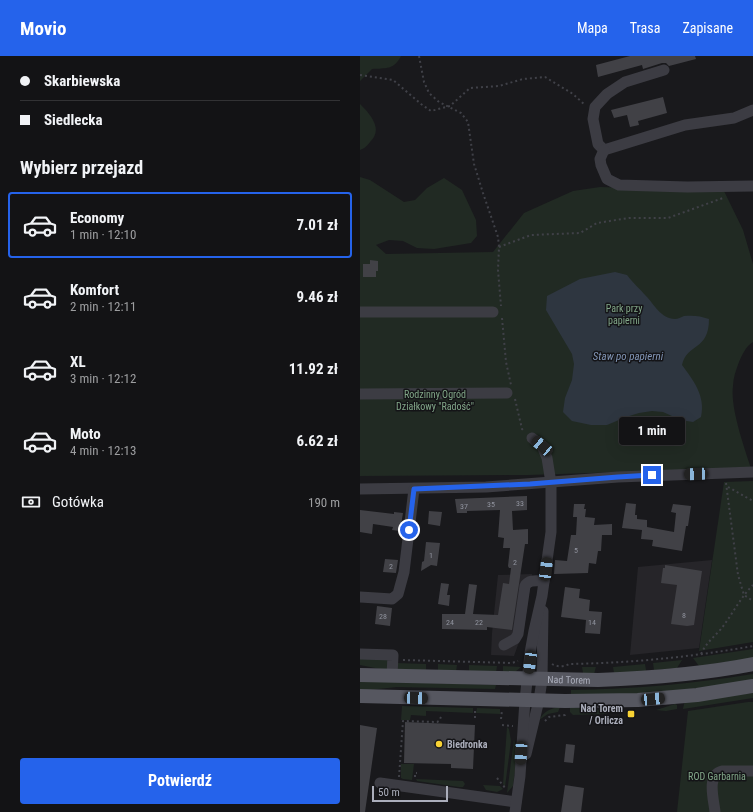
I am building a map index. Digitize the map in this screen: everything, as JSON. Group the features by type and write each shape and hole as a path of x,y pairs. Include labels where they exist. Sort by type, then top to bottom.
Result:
{"main road":[{"name":"Nad Torem","path":"360,675 527,680 635,679 695,673 753,664"},
{"name":"Nad Torem","path":"360,696 524,700 638,700 697,695 753,686"}],"street":[{"path":"604,150 598,144 593,120 595,107 607,94 625,82 664,70"},
{"path":"753,110 734,118 685,125 604,150 600,159 607,179 619,185 687,187 753,186"},
{"path":"360,312 493,312"},
{"path":"360,394 511,395"},
{"path":"380,783 516,807 520,776 524,700 534,631 542,596 550,532 551,483 547,458 542,446 532,438"},
{"path":"360,490 486,487 618,477 753,472"},
{"path":"360,597 392,599 398,594 404,572 414,489"},
{"path":"504,646 515,639 518,634 525,586 531,581 544,581"},
{"path":"520,776 539,700 542,680 544,632 542,596"},
{"path":"360,654 393,655 392,676"},
{"path":"715,812 712,785 714,775 722,770 753,771"}],"path":[{"path":"419,56 426,88 439,102 450,106 461,113 468,122 474,164 498,237 498,270 502,326 511,395 522,429 532,438"},
{"path":"360,74 393,80 431,111 450,106 470,88 499,86 523,78 545,78 561,86 584,104 593,120"},
{"path":"499,247 531,235 580,233 597,223 629,218 668,218 725,197"},
{"path":"725,474 738,575 744,595 753,601"},
{"path":"727,487 753,501"},
{"path":"701,654 708,642 721,628 744,595 753,585"},
{"path":"549,662 556,666 566,666 569,664 627,662 701,654 753,646"},
{"path":"396,660 524,662"},
{"path":"501,719 502,707"},
{"path":"544,725 547,718 565,715 565,711"},
{"path":"401,780 399,775 403,721 436,722 439,721 440,716"},
{"path":"502,726 513,726"},
{"path":"497,778 506,789"}],"shaded area":[{"path":"712,560 699,648 630,655 638,567"},
{"path":"532,574 524,628 514,656 491,655 498,575"}],"green space":[{"path":"360,56 401,56 392,66 372,69 360,81"},
{"path":"360,104 368,112 374,122 376,132 368,145 360,150"},
{"name":"Park przy papierni","path":"360,177 370,180 404,202 415,200 427,188 444,178 462,190 476,220 477,236 471,243 434,249 417,248 403,241 389,240 376,245 386,254 493,252 524,213 573,191 600,187 724,191 743,230 753,264 753,342 746,348 739,362 734,380 733,395 738,427 751,468 528,475 360,476"},
{"path":"753,481 753,642 699,651 724,482"},
{"path":"753,649 753,658 699,666 693,658"},
{"path":"360,658 386,659 390,663 389,669 385,670 360,665"},
{"path":"682,660 677,668 654,670 653,663"},
{"path":"396,663 426,664 426,670 398,671"},
{"path":"438,664 457,665 456,672 438,670"},
{"path":"645,664 645,672 614,673 613,667"},
{"path":"469,665 497,666 496,673 469,671"},
{"path":"503,666 521,667 515,672 503,674"},
{"path":"582,667 596,667 594,674 583,673"},
{"path":"753,674 753,680 716,686 647,694 571,696 571,690 662,685 707,681"},
{"path":"360,681 496,685 495,689 397,687 360,691"},
{"path":"753,693 753,698 683,709 686,701"},
{"name":"ROD Garbarnia","path":"753,702 753,812 677,812 688,711"},
{"path":"675,704 677,705 677,709 666,711 656,710"},
{"path":"402,706 473,708 473,713 426,711 426,716 411,715 410,720 401,720"},
{"path":"560,707 558,712 548,714 539,720 548,710"},
{"path":"570,707 610,711 606,714 573,715 570,712"},
{"path":"477,708 500,709 500,714 476,713"},
{"path":"507,727 509,729 511,741 505,787 503,784"},
{"path":"514,739 517,755 513,786 507,793"},
{"path":"401,764 414,764 412,780 401,778"},
{"path":"416,779 463,781 465,784 463,787 459,787 417,781"},
{"path":"483,785 500,786 503,789 497,792 486,790"}],"water":[{"name":"Staw po papierni","path":"615,272 627,275 666,317 675,319 684,316 700,316 709,319 705,337 702,342 688,353 682,365 698,389 702,402 701,417 693,422 681,420 663,412 652,411 626,417 607,425 591,425 572,421 563,412 565,398 572,380 574,364 572,354 546,310 547,296 580,279"}],"building":[{"path":"630,56 695,56 696,59 669,66 666,63 662,63 643,69 642,65 598,77 596,65"},
{"path":"663,97 667,113 638,121 639,125 630,127 627,115 614,118 611,110"},
{"path":"370,260 378,261 378,271 376,271 376,277 363,277 363,264 370,264"},
{"path":"527,496 527,510 512,511 513,530 528,529 528,544 525,544 512,630 487,627 487,630 442,629 442,614 465,614 469,584 477,585 473,614 498,615 503,583 509,584 511,568 508,566 510,548 503,548 504,538 498,537 500,510 467,511 467,513 457,513 455,499"},
{"path":"626,503 636,504 635,515 637,515 637,519 647,520 647,527 674,532 676,513 671,512 673,504 691,506 682,551 652,546 653,540 641,539 642,530 622,528"},
{"path":"574,504 585,504 585,517 595,518 594,525 612,524 612,535 602,535 601,551 598,551 596,564 589,563 588,573 554,574 555,560 567,561 571,535 576,535 577,517 573,517"},
{"path":"360,510 394,514 394,512 403,513 400,531 392,530 393,527 373,524 372,534 360,532"},
{"path":"429,511 442,512 440,526 428,524"},
{"path":"426,542 440,543 437,566 431,565 421,571 422,562 424,561"},
{"path":"385,559 398,560 396,573 383,572"},
{"path":"665,565 702,571 694,625 687,626 671,624 677,585 661,583 663,568 665,568"},
{"path":"441,583 449,584 447,595 450,595 449,606 438,604"},
{"path":"565,587 580,589 579,598 590,600 589,611 602,612 600,634 585,633 586,620 561,617"},
{"path":"377,606 392,608 390,626 375,624"},
{"name":"Biedronka","path":"405,722 475,725 473,769 451,768 451,764 404,763"},
{"path":"360,725 377,728 365,812 360,812"},
{"path":"566,744 575,745 573,763 564,762"},
{"path":"565,785 584,788 581,812 561,812"}],"place":[{"name":"Nad Torem / Orlicza","path":"631,714"},
{"name":"Biedronka","path":"439,744"}],"route":[{"path":"409,530 414,489 486,487 652,475"}],"park label":[{"name":"Rodzinny Ogród Działkowy \"Radość\"","path":"435,400"}]}
